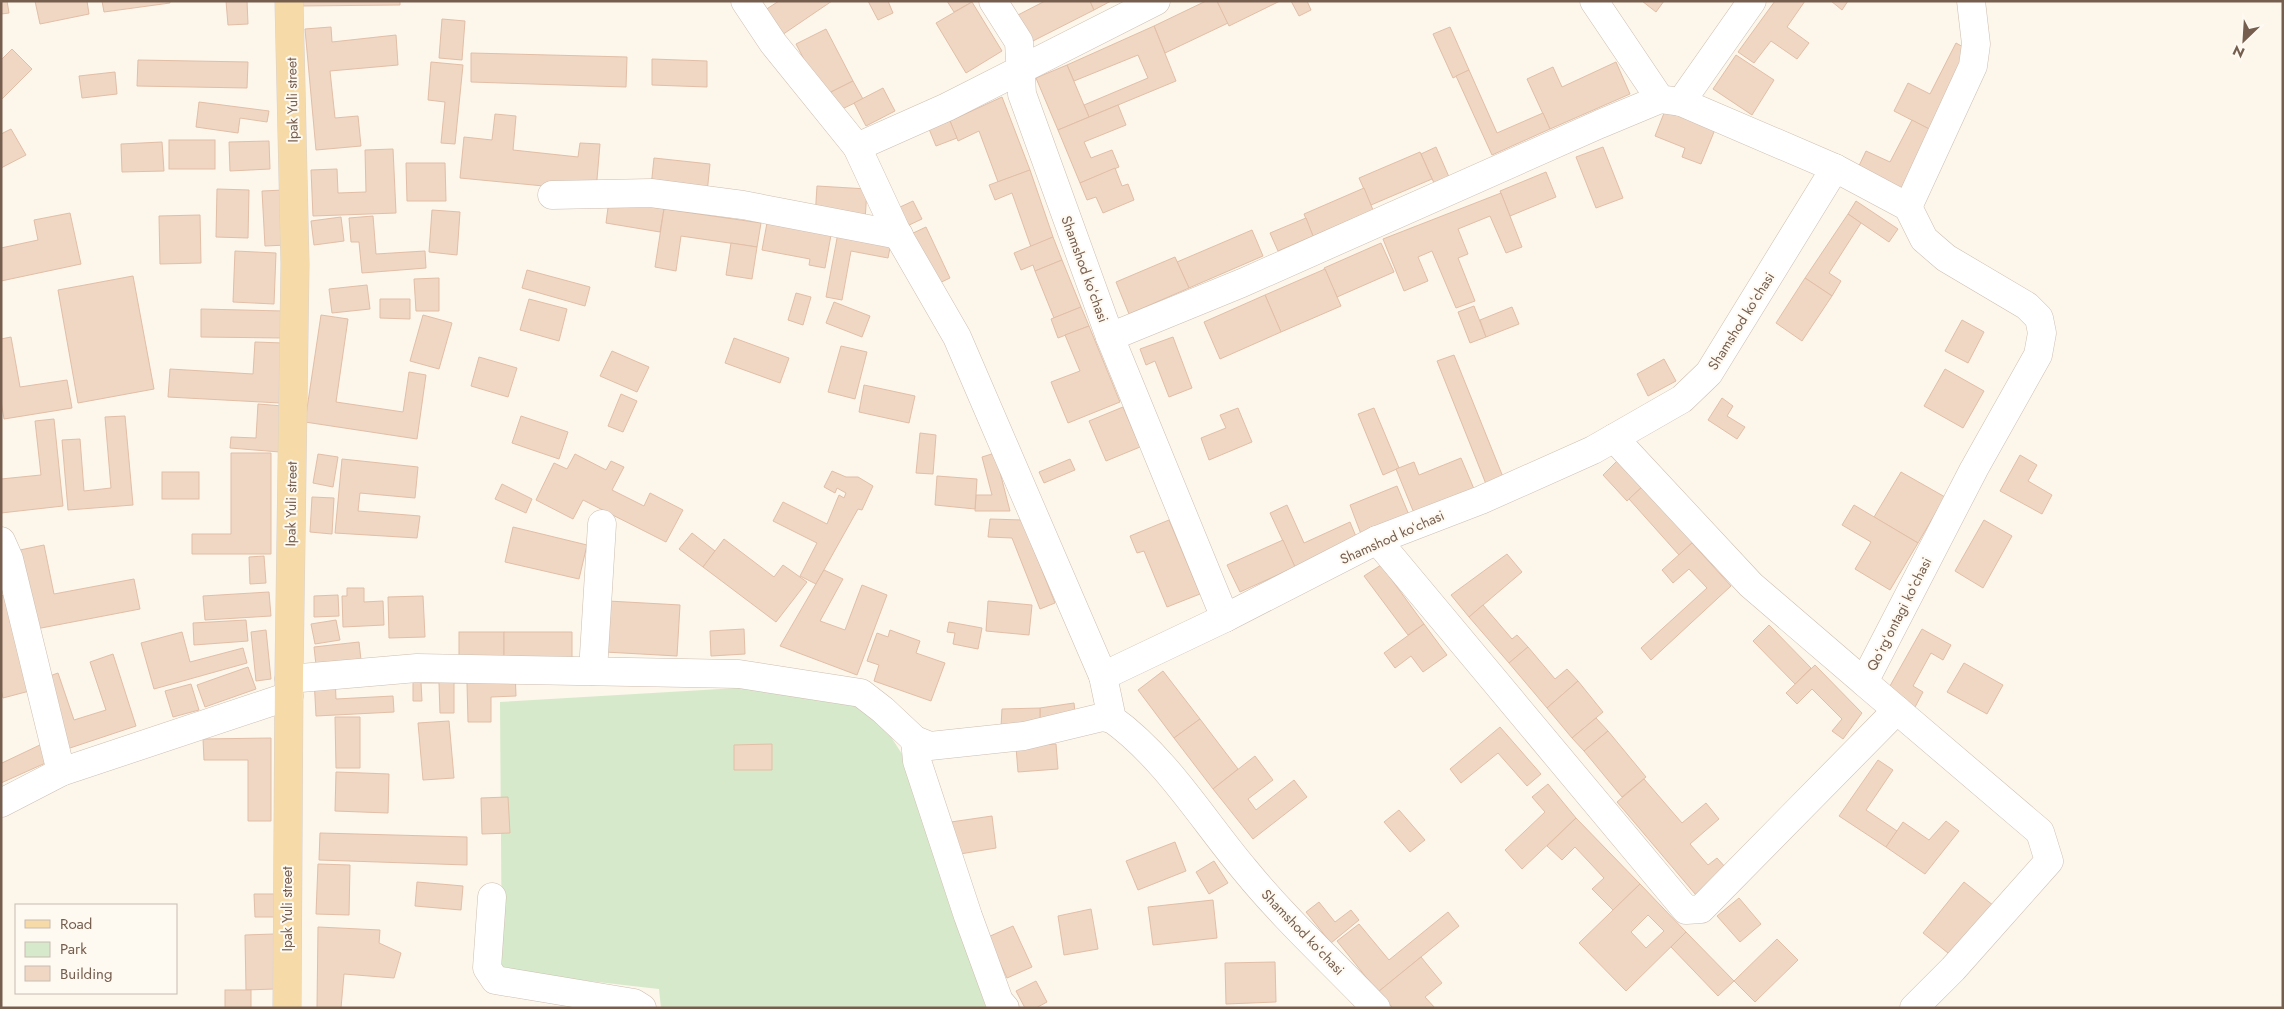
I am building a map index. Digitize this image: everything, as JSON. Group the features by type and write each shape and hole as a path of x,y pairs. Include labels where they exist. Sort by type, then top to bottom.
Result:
{"main road":[{"name":"Ipak Yuli street","path":"287,1008 295,264 290,1"}],"street":[{"path":"1,803 61,772 289,688 417,668 739,674 861,693 883,710 915,740 930,746 1024,736 1103,717 1112,719 1103,676 956,338 899,235 857,147 773,43 745,1"},
{"name":"Shamshod koʻchasi","path":"993,1 1019,42 1022,94 1110,337 1225,618"},
{"path":"857,147 947,107 1156,1"},
{"path":"1594,1 1671,101 1835,168 1908,207 1973,66 1976,44 1971,1"},
{"path":"1110,337 1242,283 1591,128 1671,101 1752,1"},
{"name":"Shamshod koʻchasi","path":"1103,676 1225,618 1377,540 1481,500 1614,438 1682,399 1709,374 1835,168"},
{"path":"552,195 651,193 743,205 899,235"},
{"name":"Qoʻrgʻontagi koʻchasi","path":"1908,207 1924,239 1946,258 2027,306 2039,318 2042,332 2038,355 1974,469 1864,682 2040,832 2049,861 1954,969 1914,1008"},
{"path":"1614,438 1750,585 1864,682"},
{"path":"593,671 602,524"},
{"path":"1377,540 1686,910 1701,908 1897,710"},
{"path":"1,541 9,559 61,772"},
{"name":"Shamshod koʻchasi","path":"1112,719 1129,731 1172,777 1270,900 1376,1008"},
{"path":"915,740 917,761 968,916 1000,1002 1005,1008"},
{"path":"492,897 487,968 495,980 634,1003 642,1008"}],"green space":[{"path":"755,687 853,699 877,715 902,754 986,1008 661,1008 659,989 502,971 500,702"}],"building":[{"path":"1,1 7,1 9,13 1,14"},
{"path":"35,1 87,1 89,14 40,24"},
{"path":"102,1 170,1 170,3 104,12"},
{"path":"226,1 247,1 248,24 228,25"},
{"path":"297,1 400,1 400,5 297,6"},
{"path":"779,1 832,1 779,37 762,12"},
{"path":"868,1 888,1 893,13 878,20"},
{"path":"947,1 972,1 972,2 954,12"},
{"path":"1045,1 1090,1 1094,10 1031,42 1018,15"},
{"path":"1090,1 1111,1 1094,10"},
{"path":"1206,1 1217,1 1228,23 1165,53 1154,26"},
{"path":"1217,1 1280,1 1229,26"},
{"path":"1291,1 1307,1 1311,10 1299,16"},
{"path":"1642,1 1664,1 1656,12"},
{"path":"1775,1 1805,1 1787,27 1809,43 1797,59 1771,41 1754,63 1738,52"},
{"path":"1831,1 1848,1 1842,10"},
{"path":"972,2 1002,51 966,73 936,23"},
{"path":"442,19 465,21 462,60 439,58"},
{"path":"1154,26 1176,81 1089,117 1084,105 1148,78 1138,55 1074,81 1067,65"},
{"path":"331,27 332,42 396,35 398,65 330,71 335,118 358,116 361,146 316,150 305,29"},
{"path":"1450,27 1469,70 1453,78 1433,34"},
{"path":"826,29 853,81 823,96 796,44"},
{"path":"1956,43 1965,48 1964,65 1931,130 1894,111 1908,83 1930,94"},
{"path":"12,49 32,69 1,100 1,60"},
{"path":"471,53 627,57 626,87 471,82"},
{"path":"1736,55 1774,80 1752,115 1713,89"},
{"path":"652,59 707,61 707,87 652,85"},
{"path":"138,60 248,62 247,88 137,86"},
{"path":"431,62 463,65 455,144 441,143 445,102 428,100"},
{"path":"1616,62 1630,94 1550,129 1527,79 1553,67 1562,87"},
{"path":"1067,65 1089,117 1058,130 1036,78"},
{"path":"1469,70 1497,133 1543,113 1550,129 1492,155 1456,76"},
{"path":"115,72 117,94 82,98 79,76"},
{"path":"853,81 863,99 840,110 831,92"},
{"path":"883,88 895,111 866,126 854,103"},
{"path":"1002,97 1030,170 998,182 979,131 958,141 950,121"},
{"path":"199,102 269,111 267,122 240,118 238,133 196,127"},
{"path":"1118,105 1126,125 1084,142 1091,158 1112,150 1119,167 1080,183 1058,130"},
{"path":"1666,108 1716,127 1701,164 1682,157 1685,148 1655,136"},
{"path":"495,114 516,116 513,150 578,157 580,143 600,144 596,191 460,178 464,137 492,140"},
{"path":"1912,120 1931,130 1900,191 1857,170 1866,151 1890,162"},
{"path":"950,121 957,138 936,146 929,129"},
{"path":"11,129 26,155 1,168 1,134"},
{"path":"169,140 215,140 215,169 169,169"},
{"path":"269,141 270,169 230,171 229,142"},
{"path":"162,142 164,171 122,172 121,144"},
{"path":"1436,147 1449,177 1434,183 1421,154"},
{"path":"1603,147 1623,198 1596,208 1576,157"},
{"path":"393,149 396,213 313,216 311,170 337,169 338,193 366,192 365,150"},
{"path":"1420,152 1432,179 1371,205 1359,178"},
{"path":"654,158 710,164 707,193 651,187"},
{"path":"406,163 445,163 446,201 407,201"},
{"path":"1115,168 1122,186 1128,184 1134,200 1103,213 1096,197 1087,200 1080,183"},
{"path":"1030,170 1053,237 1031,247 1012,193 995,200 989,185"},
{"path":"1546,172 1556,197 1510,216 1500,191"},
{"path":"817,186 867,189 865,221 815,218"},
{"path":"1364,188 1373,210 1313,236 1304,214"},
{"path":"217,189 249,190 248,238 216,237"},
{"path":"284,190 287,245 265,246 262,191"},
{"path":"1501,193 1522,247 1506,253 1490,216 1458,229 1468,254 1458,258 1475,301 1456,308 1432,251 1418,257 1428,281 1404,291 1383,239"},
{"path":"609,200 664,209 660,232 606,223"},
{"path":"913,201 922,219 907,226 898,208"},
{"path":"1856,201 1898,229 1889,242 1848,214"},
{"path":"664,209 761,223 757,247 681,236 676,271 655,267"},
{"path":"432,210 460,212 457,255 429,252"},
{"path":"70,213 81,264 1,281 1,248 38,240 34,220"},
{"path":"1848,214 1861,223 1829,273 1841,281 1832,296 1805,278"},
{"path":"200,215 201,263 160,264 159,216"},
{"path":"373,216 376,254 425,251 426,268 362,273 359,242 351,242 349,218"},
{"path":"341,217 344,241 314,245 311,221"},
{"path":"1306,218 1313,236 1278,251 1270,233"},
{"path":"767,223 831,235 825,268 809,265 810,259 762,250"},
{"path":"926,227 950,278 933,286 909,235"},
{"path":"1252,230 1263,256 1189,288 1177,262"},
{"path":"838,233 891,243 888,258 851,251 842,300 826,297"},
{"path":"1053,237 1062,260 1035,271 1033,265 1021,270 1014,253"},
{"path":"731,243 757,247 752,279 726,275"},
{"path":"1381,243 1394,272 1337,297 1324,268"},
{"path":"235,251 276,253 274,304 233,302"},
{"path":"1175,257 1189,288 1129,314 1116,282"},
{"path":"1062,260 1081,307 1054,318 1035,271"},
{"path":"1325,269 1341,306 1281,332 1265,295"},
{"path":"527,270 590,287 585,306 522,288"},
{"path":"133,276 154,389 78,403 58,290"},
{"path":"439,278 439,311 416,311 414,279"},
{"path":"1805,278 1832,296 1802,341 1776,323"},
{"path":"367,285 370,309 332,313 329,289"},
{"path":"796,293 811,297 803,325 788,320"},
{"path":"1265,295 1281,332 1220,359 1204,322"},
{"path":"380,299 410,299 410,319 380,318"},
{"path":"529,299 567,309 559,341 520,330"},
{"path":"834,302 870,316 862,337 826,323"},
{"path":"1474,306 1486,337 1470,343 1458,312"},
{"path":"1081,307 1089,326 1058,338 1051,319"},
{"path":"1512,307 1519,324 1486,337 1480,320"},
{"path":"201,309 283,311 283,338 201,337"},
{"path":"321,315 348,319 336,402 403,412 409,372 426,375 417,439 305,422"},
{"path":"423,315 452,323 439,369 410,361"},
{"path":"1962,320 1984,332 1968,363 1945,351"},
{"path":"1089,326 1120,402 1068,423 1051,382 1080,371 1065,335"},
{"path":"11,337 20,387 67,380 72,408 4,419 1,401 1,339"},
{"path":"1173,337 1192,388 1169,397 1155,361 1146,365 1140,349"},
{"path":"734,338 789,358 780,383 725,363"},
{"path":"255,342 283,343 280,403 168,397 170,369 253,374"},
{"path":"841,346 867,352 855,399 828,392"},
{"path":"612,351 649,367 637,392 600,376"},
{"path":"1454,355 1503,477 1486,484 1437,361"},
{"path":"479,357 517,368 508,397 471,386"},
{"path":"1664,359 1676,381 1648,396 1637,374"},
{"path":"1945,369 1984,391 1963,428 1924,406"},
{"path":"864,385 915,396 909,423 859,412"},
{"path":"621,394 637,401 623,432 608,426"},
{"path":"1722,398 1733,406 1727,416 1745,427 1737,439 1708,420"},
{"path":"258,404 283,406 280,452 230,448 231,437 256,438"},
{"path":"1123,407 1140,447 1106,461 1089,421"},
{"path":"1238,408 1252,442 1209,460 1201,438 1226,428 1220,415"},
{"path":"1374,408 1399,468 1383,475 1358,414"},
{"path":"125,416 133,505 68,510 62,440 80,439 84,491 111,488 105,417"},
{"path":"521,416 568,432 559,459 512,443"},
{"path":"54,419 63,506 1,513 1,479 41,475 35,421"},
{"path":"920,433 936,435 933,474 916,473"},
{"path":"231,453 271,453 271,554 192,554 192,534 231,534"},
{"path":"995,453 1010,511 975,511 976,495 992,495 982,457"},
{"path":"318,454 338,457 333,487 313,483"},
{"path":"575,454 606,470 611,461 624,467 612,490 644,506 650,493 683,510 666,542 583,500 573,519 536,500 554,463 567,469"},
{"path":"2020,455 2037,465 2028,481 2052,495 2042,514 2000,491"},
{"path":"1461,458 1474,489 1414,513 1396,469 1414,462 1419,475"},
{"path":"342,459 418,467 415,498 360,493 358,511 420,516 417,538 335,533"},
{"path":"1070,459 1075,470 1044,483 1039,472"},
{"path":"1618,460 1642,487 1627,501 1603,475"},
{"path":"832,471 846,477 858,477 873,486 862,510 858,509 816,584 800,576 817,543 773,521 783,502 827,524 839,495 844,498 846,493 837,488 835,493 824,487"},
{"path":"162,472 199,472 199,499 162,499"},
{"path":"1901,472 1945,497 1918,543 1874,517"},
{"path":"937,476 977,479 975,509 935,505"},
{"path":"502,484 532,499 526,513 495,499"},
{"path":"1397,486 1409,515 1361,534 1350,505"},
{"path":"1643,486 1694,541 1679,555 1629,499"},
{"path":"312,497 334,498 332,534 310,532"},
{"path":"1287,505 1304,543 1350,522 1357,539 1295,567 1270,513"},
{"path":"1854,505 1918,543 1890,590 1855,569 1871,542 1842,525"},
{"path":"990,519 1022,520 1055,603 1040,609 1012,538 988,537"},
{"path":"1169,520 1200,594 1167,607 1144,551 1137,553 1130,536"},
{"path":"1984,520 2012,536 1983,588 1955,571"},
{"path":"513,527 587,545 579,579 505,562"},
{"path":"692,533 715,551 703,567 679,549"},
{"path":"724,539 774,577 783,565 807,582 776,622 703,567"},
{"path":"1283,540 1295,567 1240,592 1227,565"},
{"path":"1692,543 1731,586 1651,660 1641,648 1707,588 1689,569 1673,583 1662,570"},
{"path":"44,545 54,594 134,579 140,609 36,629 20,550"},
{"path":"1507,554 1522,572 1469,617 1451,595"},
{"path":"264,556 266,583 250,584 249,557"},
{"path":"1381,565 1424,624 1408,635 1364,576"},
{"path":"824,570 843,579 820,621 845,630 862,585 887,595 857,675 780,646"},
{"path":"347,588 364,588 364,602 383,601 384,625 343,627 342,596 347,596"},
{"path":"269,592 271,616 205,620 203,596"},
{"path":"12,593 37,689 3,698 1,690 1,596"},
{"path":"338,595 339,616 314,617 314,596"},
{"path":"423,596 425,637 389,638 388,597"},
{"path":"608,601 680,605 677,656 605,652"},
{"path":"988,601 1032,605 1029,635 986,631"},
{"path":"1483,605 1512,639 1517,635 1528,647 1509,663 1469,617"},
{"path":"246,620 248,641 194,645 193,623"},
{"path":"336,620 340,640 315,644 311,624"},
{"path":"949,622 982,628 978,649 953,644 955,633 947,632"},
{"path":"1424,624 1447,655 1423,672 1411,656 1395,668 1384,653"},
{"path":"1769,625 1811,668 1795,684 1753,641"},
{"path":"744,629 745,654 711,656 710,631"},
{"path":"1922,629 1951,645 1943,660 1931,653 1913,686 1923,692 1914,709 1886,693"},
{"path":"266,630 271,679 256,681 251,632"},
{"path":"890,630 920,641 916,653 945,663 931,701 874,681 879,665 867,661 877,633 888,637"},
{"path":"182,632 190,662 243,648 247,663 154,689 141,643"},
{"path":"459,632 504,632 504,667 459,667"},
{"path":"504,632 572,632 572,668 504,667"},
{"path":"359,642 362,669 317,674 314,647"},
{"path":"1528,647 1555,679 1567,669 1578,681 1547,708 1509,663"},
{"path":"113,654 136,726 67,749 44,678 58,673 74,720 106,710 90,662"},
{"path":"1964,663 2003,685 1987,714 1947,692"},
{"path":"1815,665 1862,713 1843,739 1832,731 1842,719 1812,689 1797,704 1786,693"},
{"path":"248,667 256,689 205,707 197,685"},
{"path":"515,671 516,696 491,697 491,722 468,722 467,683 454,683 454,713 440,713 439,683 421,683 422,701 413,701 413,673"},
{"path":"1163,671 1200,719 1174,738 1138,690"},
{"path":"335,677 336,699 393,696 394,712 316,716 314,678"},
{"path":"1578,681 1603,712 1572,738 1547,708"},
{"path":"191,684 199,710 173,717 165,691"},
{"path":"1074,703 1076,721 1040,725 1040,708"},
{"path":"1040,708 1040,725 1001,727 1002,709"},
{"path":"335,717 360,717 360,768 336,768"},
{"path":"1596,718 1608,731 1584,751 1572,738"},
{"path":"1200,719 1238,769 1213,789 1174,738"},
{"path":"449,721 454,778 423,780 418,723"},
{"path":"1500,727 1541,774 1527,786 1498,753 1461,783 1450,769"},
{"path":"1608,731 1646,777 1622,797 1584,751"},
{"path":"271,738 271,821 248,821 248,760 204,760 203,739"},
{"path":"42,744 50,761 1,783 1,760 2,763"},
{"path":"772,744 772,770 734,770 734,745"},
{"path":"1056,744 1058,769 1018,772 1016,747"},
{"path":"1255,756 1273,780 1248,799 1256,810 1294,780 1307,797 1253,839 1213,789"},
{"path":"1878,760 1893,770 1866,810 1897,831 1886,847 1839,816"},
{"path":"336,772 389,774 388,813 335,811"},
{"path":"1644,779 1682,823 1706,803 1719,819 1690,844 1708,865 1717,858 1727,869 1696,895 1617,802"},
{"path":"1548,784 1576,818 1522,869 1505,850 1545,812 1532,797"},
{"path":"508,797 510,833 482,834 481,798"},
{"path":"1399,810 1425,840 1410,852 1384,822"},
{"path":"992,816 996,848 960,854 951,822"},
{"path":"1576,818 1640,884 1613,910 1592,889 1604,878 1575,847 1562,860 1547,846"},
{"path":"1946,821 1959,831 1925,874 1886,847 1903,822 1929,840"},
{"path":"320,833 467,837 467,865 319,860"},
{"path":"1175,842 1186,871 1138,890 1126,861"},
{"path":"1214,861 1228,883 1209,894 1196,872"},
{"path":"318,864 350,865 349,915 316,914"},
{"path":"417,882 463,886 461,910 415,906"},
{"path":"1964,882 1994,906 1953,957 1923,933"},
{"path":"1640,884 1686,932 1626,991 1579,943","holes":["1648,915 1664,931 1646,948 1631,932"]},
{"path":"254,894 274,894 274,917 255,917"},
{"path":"1739,898 1761,924 1740,942 1717,916"},
{"path":"1213,900 1217,938 1153,945 1148,907"},
{"path":"1319,902 1335,922 1351,910 1359,920 1331,943 1306,912"},
{"path":"1091,909 1098,949 1064,955 1058,916"},
{"path":"1448,912 1459,926 1378,992 1337,941 1359,924 1389,960"},
{"path":"1013,926 1032,967 1007,978 988,937"},
{"path":"318,927 380,930 379,943 401,953 394,978 344,974 341,1008 317,1008"},
{"path":"1686,932 1734,981 1718,996 1671,947"},
{"path":"274,934 274,989 246,990 245,935"},
{"path":"1777,939 1798,960 1755,1002 1734,981"},
{"path":"1421,957 1442,983 1425,997 1435,1008 1393,1008 1378,992"},
{"path":"1275,962 1276,1002 1226,1004 1225,963"},
{"path":"1036,981 1047,1002 1036,1008 1025,1008 1016,991"},
{"path":"225,990 251,990 251,1008 225,1008"}]}
